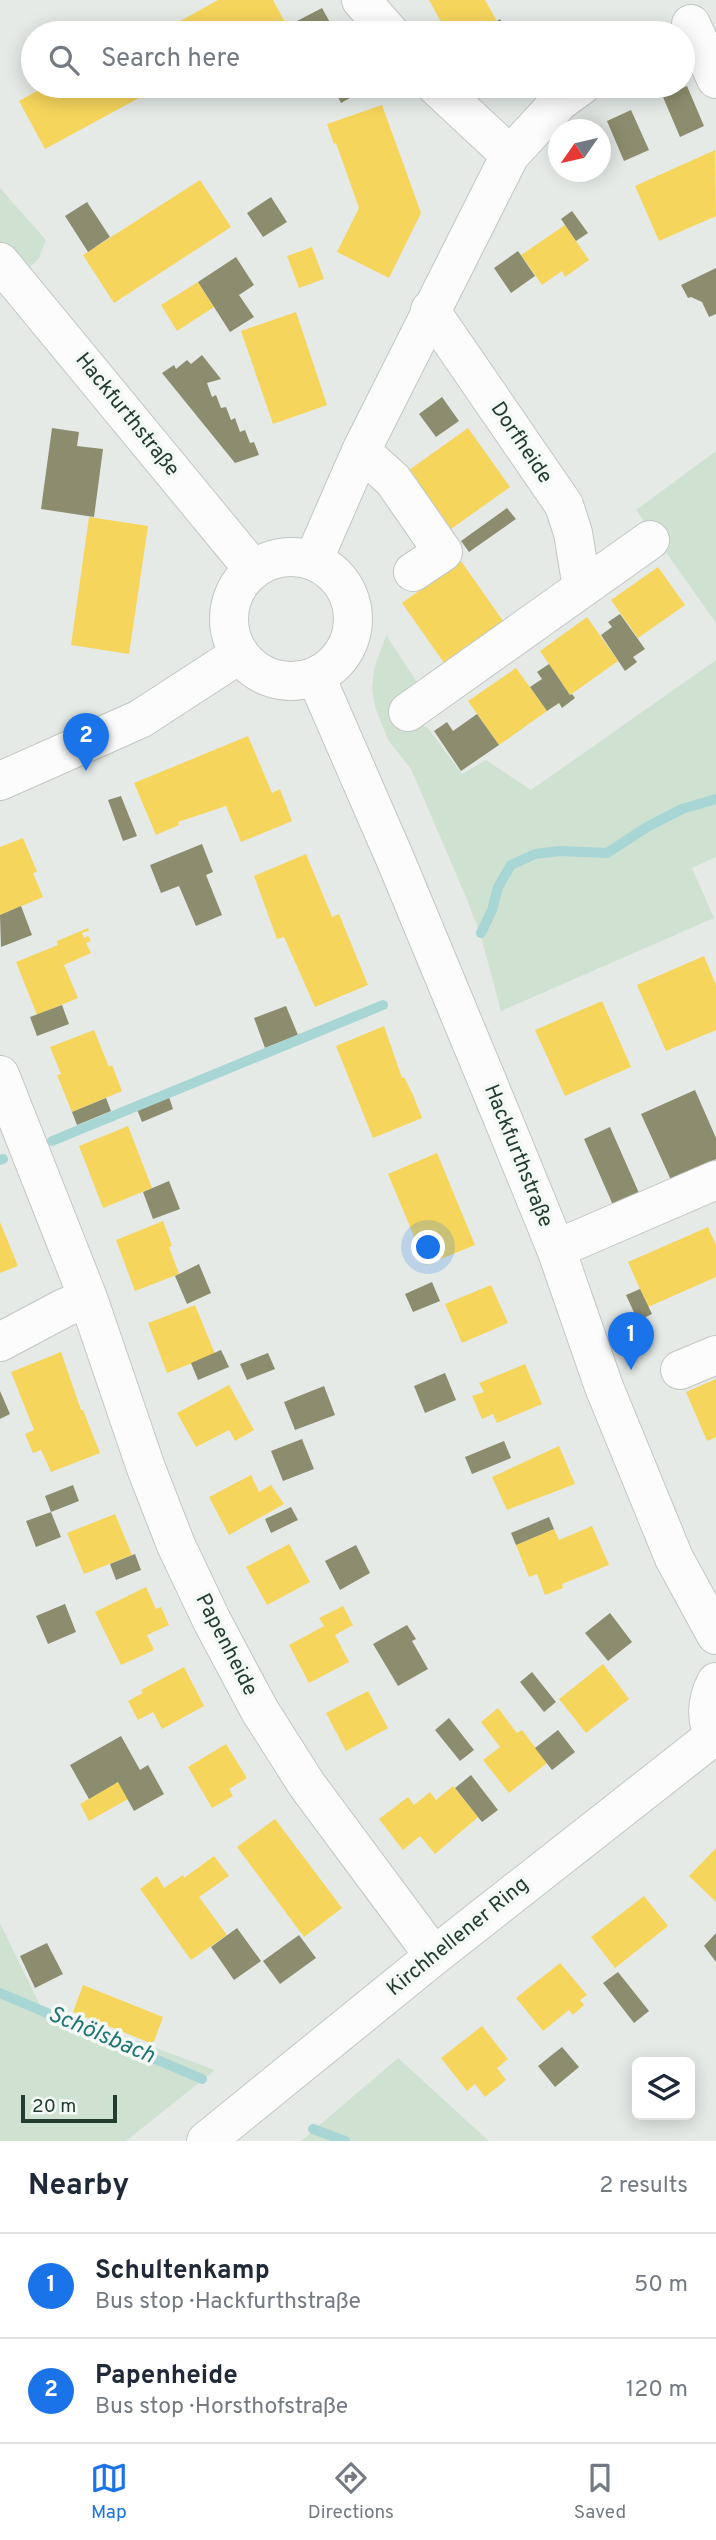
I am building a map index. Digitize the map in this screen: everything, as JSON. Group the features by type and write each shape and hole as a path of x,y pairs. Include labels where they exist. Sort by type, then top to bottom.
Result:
{"street":[{"path":"361,0 379,21"},
{"path":"695,29 716,79"},
{"path":"449,98 510,155"},
{"path":"313,561 361,451 510,155 564,98"},
{"name":"Hackfurthstraße","path":"0,262 253,569"},
{"name":"Dorfheide","path":"430,310 564,505 573,533 582,588"},
{"path":"361,451 393,480 443,552 413,572"},
{"path":"408,712 650,540"},
{"path":"301,557 313,561 339,578 352,606 351,638 334,664 316,677 300,682 279,680 254,669 240,654 233,642 229,622 231,602 240,584 253,569 276,558 301,557"},
{"path":"0,780 140,719 240,654"},
{"name":"Hackfurthstraße","path":"316,677 396,861 555,1249 604,1387 674,1558 716,1635"},
{"name":"Papenheide","path":"0,1075 88,1298 151,1481 176,1545 212,1621 260,1711 307,1786 434,1955"},
{"path":"555,1249 716,1180"},
{"path":"0,1342 88,1298"},
{"path":"680,1370 716,1354"},
{"path":"715,1738 709,1721 708,1706 716,1682"},
{"name":"Kirchhellener Ring","path":"206,2141 434,1955 715,1738"}],"green space":[{"path":"0,188 46,240 39,258 25,272 0,242"},
{"path":"716,451 716,623 636,510"},
{"path":"386,635 419,685 412,721 428,728 462,774 486,760 531,790 716,660 716,857 692,868 714,918 501,1011 481,937 468,902 411,769 388,740 375,707 372,688 374,669"},
{"path":"0,1923 40,2005 215,2070 126,2141 0,2141"},
{"path":"398,2058 489,2141 301,2141"}],"building: Homes":[{"path":"218,0 273,0 284,21 180,21"},
{"path":"429,0 485,0 497,21 440,21"},
{"path":"24,98 139,98 45,149 19,101"},
{"path":"382,105 421,213 389,278 337,252 359,208 327,124"},
{"path":"715,150 716,216 659,241 635,186"},
{"path":"200,180 231,227 114,303 83,255"},
{"path":"565,225 589,260 565,277 562,271 542,285 521,255"},
{"path":"312,247 324,279 299,288 287,256"},
{"path":"198,282 214,307 177,331 161,305"},
{"path":"296,312 327,405 273,424 241,331"},
{"path":"468,428 510,487 451,529 409,470"},
{"path":"89,517 148,526 129,654 71,645"},
{"path":"461,561 503,621 444,663 402,603"},
{"path":"658,567 685,605 638,638 611,600"},
{"path":"587,617 618,661 570,695 540,651"},
{"path":"516,668 547,711 499,745 468,701"},
{"path":"248,736 272,793 280,789 292,821 241,842 226,806 178,822 179,825 156,835 134,783"},
{"path":"23,838 37,872 33,873 43,897 0,915 0,847"},
{"path":"306,854 332,917 339,914 368,985 315,1007 284,937 277,939 254,876"},
{"path":"88,928 89,931 82,933 84,938 88,936 91,941 86,943 91,953 64,965 78,998 37,1015 16,962 58,945 57,941"},
{"path":"704,956 716,985 716,1030 666,1051 637,985"},
{"path":"602,1001 631,1067 565,1096 535,1030"},
{"path":"384,1026 402,1078 404,1077 413,1095 422,1118 373,1138 336,1046"},
{"path":"94,1030 122,1091 72,1112 57,1075 61,1074 50,1047"},
{"path":"128,1126 152,1188 103,1208 79,1146"},
{"path":"437,1153 475,1245 426,1265 388,1174"},
{"path":"163,1221 179,1274 135,1291 116,1240"},
{"path":"0,1222 18,1266 0,1273"},
{"path":"708,1227 716,1245 716,1277 648,1307 628,1262"},
{"path":"491,1285 508,1323 462,1343 445,1304"},
{"path":"195,1305 215,1354 167,1373 148,1323"},
{"path":"61,1352 81,1410 100,1453 51,1472 41,1450 33,1453 25,1434 34,1430 11,1372"},
{"path":"525,1364 542,1404 497,1423 493,1414 482,1419 472,1396 484,1392 479,1383"},
{"path":"716,1379 716,1437 707,1441 686,1392"},
{"path":"229,1385 254,1430 235,1441 229,1430 196,1447 177,1413"},
{"path":"559,1446 575,1484 507,1510 492,1477"},
{"path":"251,1475 259,1492 271,1485 284,1504 229,1535 209,1497"},
{"path":"115,1514 132,1555 84,1574 67,1533"},
{"path":"592,1526 609,1565 562,1584 563,1588 545,1595 537,1574 529,1577 516,1545 554,1529 559,1540"},
{"path":"289,1544 310,1582 267,1605 246,1567"},
{"path":"146,1587 156,1609 161,1607 169,1625 147,1635 154,1650 121,1665 95,1612"},
{"path":"343,1606 353,1625 335,1635 349,1662 309,1683 289,1645 324,1626 319,1618"},
{"path":"603,1664 629,1699 586,1733 559,1699"},
{"path":"184,1667 204,1706 162,1729 153,1712 138,1720 128,1701 143,1693 141,1690"},
{"path":"368,1691 388,1728 346,1751 326,1713"},
{"path":"498,1708 517,1733 522,1730 547,1763 509,1793 483,1760 500,1747 481,1722"},
{"path":"226,1744 247,1778 229,1789 233,1796 212,1808 188,1767"},
{"path":"118,1782 128,1799 89,1821 80,1804"},
{"path":"453,1786 478,1817 435,1854 420,1836 403,1850 379,1819 408,1797 414,1805 430,1792 436,1800"},
{"path":"275,1819 342,1908 304,1937 237,1847"},
{"path":"716,1848 716,1902 689,1876"},
{"path":"214,1856 229,1876 199,1897 227,1935 191,1960 140,1889 157,1876 164,1888 183,1875 184,1878"},
{"path":"644,1896 668,1926 615,1968 591,1937"},
{"path":"560,1963 587,1995 580,2000 584,2005 573,2015 569,2010 543,2031 516,1998"},
{"path":"83,1985 163,2017 153,2044 73,2012"},
{"path":"482,2026 508,2059 497,2068 506,2080 485,2097 475,2084 467,2091 441,2058"}],"building: Industry":[{"path":"322,8 329,21 297,21"},
{"path":"663,98 692,98 704,126 680,137"},
{"path":"631,110 649,150 624,161 611,130 611,119"},
{"path":"271,197 287,222 263,237 247,213"},
{"path":"87,202 110,237 88,252 65,216"},
{"path":"572,211 588,233 576,241 561,219"},
{"path":"518,251 535,276 511,293 494,268"},
{"path":"236,257 254,285 239,295 254,317 230,332 198,282"},
{"path":"716,268 716,314 709,317 702,302 688,298 681,285"},
{"path":"202,355 221,379 207,383 212,397 216,395 221,408 226,407 231,420 235,418 240,432 245,430 259,455 235,463 162,373 174,365 176,369 187,360 191,364"},
{"path":"442,397 459,421 436,437 419,414"},
{"path":"52,428 79,432 77,446 103,449 94,517 41,509"},
{"path":"507,508 516,519 469,552 461,541"},
{"path":"620,614 645,649 633,657 637,662 625,671 601,635 612,627 608,622"},
{"path":"549,664 570,695 575,698 562,708 559,703 547,711 530,687 542,679 537,672"},
{"path":"477,714 499,745 461,771 434,731 447,722 453,731"},
{"path":"121,796 137,836 123,841 108,800"},
{"path":"202,844 213,872 206,875 222,915 196,926 179,886 161,893 150,865"},
{"path":"21,906 32,935 1,947 0,915"},
{"path":"62,1005 69,1024 37,1036 30,1017"},
{"path":"286,1006 298,1035 265,1048 254,1018"},
{"path":"695,1090 716,1138 716,1159 671,1180 641,1114"},
{"path":"168,1094 173,1109 142,1122 136,1107"},
{"path":"106,1098 111,1111 77,1125 72,1112"},
{"path":"610,1127 639,1193 613,1205 584,1139"},
{"path":"169,1181 180,1209 153,1219 143,1192"},
{"path":"199,1264 211,1293 187,1304 175,1276"},
{"path":"432,1282 440,1301 413,1312 405,1294"},
{"path":"640,1289 652,1314 638,1321 626,1295"},
{"path":"221,1350 229,1367 198,1380 191,1363"},
{"path":"268,1353 275,1369 247,1380 240,1364"},
{"path":"445,1373 456,1400 425,1413 414,1386"},
{"path":"324,1386 335,1415 295,1430 284,1402"},
{"path":"0,1391 10,1414 0,1419"},
{"path":"302,1439 314,1469 283,1481 271,1451"},
{"path":"504,1441 511,1458 472,1474 465,1457"},
{"path":"73,1485 79,1501 51,1512 45,1496"},
{"path":"291,1507 298,1520 271,1533 265,1519"},
{"path":"51,1512 61,1537 36,1547 26,1521"},
{"path":"549,1517 554,1529 516,1545 511,1533"},
{"path":"356,1545 370,1573 340,1590 325,1561"},
{"path":"135,1554 141,1570 116,1580 110,1564"},
{"path":"65,1604 76,1632 48,1644 36,1616"},
{"path":"610,1613 632,1642 608,1661 585,1633"},
{"path":"407,1625 416,1639 412,1641 428,1669 398,1686 373,1644"},
{"path":"532,1672 556,1702 544,1712 520,1682"},
{"path":"449,1718 474,1750 460,1761 435,1730"},
{"path":"558,1730 575,1752 552,1770 535,1748"},
{"path":"121,1736 140,1770 148,1765 164,1794 134,1811 118,1782 89,1799 70,1765"},
{"path":"471,1775 498,1810 482,1822 455,1788"},
{"path":"237,1928 261,1961 234,1980 211,1947"},
{"path":"716,1933 716,1962 704,1946"},
{"path":"299,1935 316,1958 280,1984 263,1961"},
{"path":"47,1943 63,1974 35,1988 20,1956"},
{"path":"618,1972 649,2011 634,2023 603,1983"},
{"path":"562,2047 579,2067 555,2087 538,2066"}],"waterway":[{"path":"481,933 492,910 498,887 511,865 535,854 560,851 607,853 647,827 682,809 716,799"},
{"path":"52,1141 383,1005"},
{"name":"Schölsbach","path":"0,1993 202,2079"},
{"name":"Schölsbach","path":"313,2129 345,2141"}],"place":[{"name":"Papenheide","path":"86,771"},
{"name":"Schultenkamp","path":"631,1370"}]}
